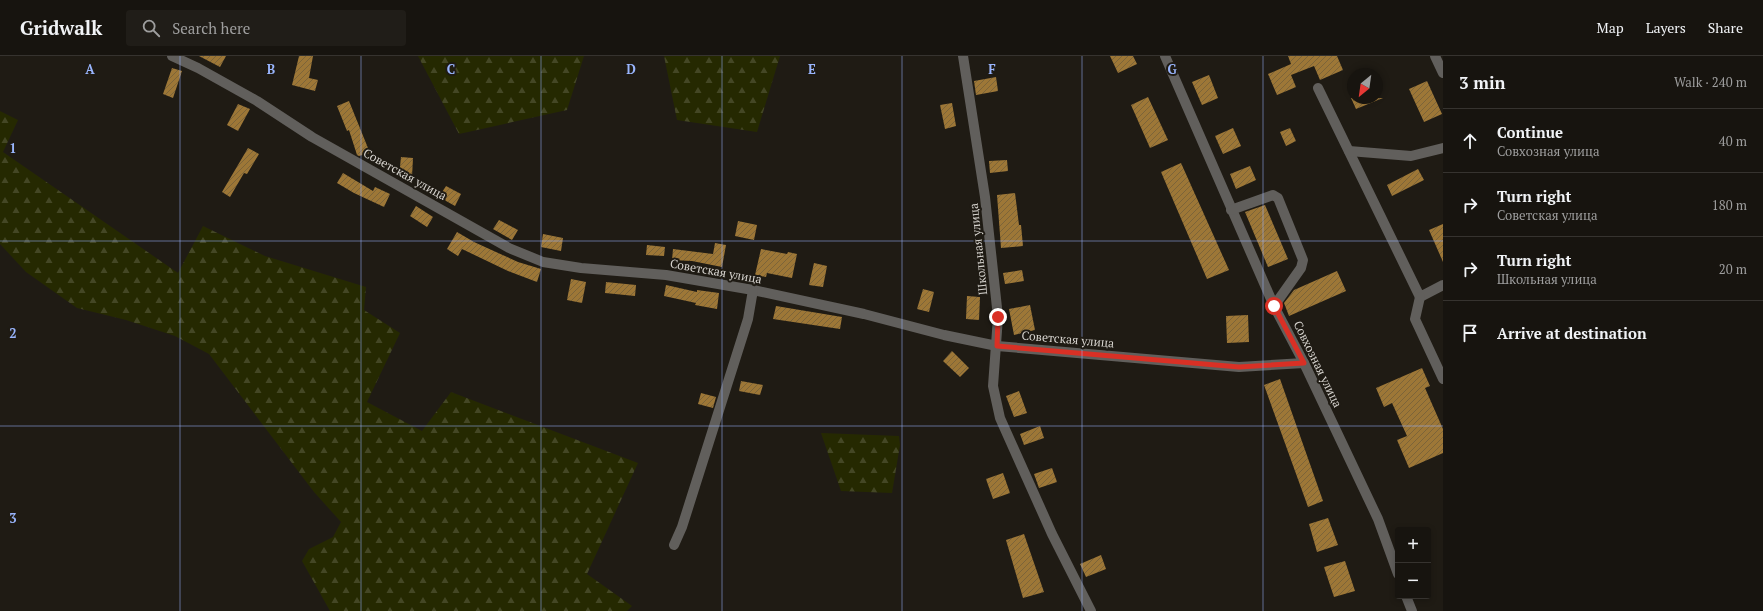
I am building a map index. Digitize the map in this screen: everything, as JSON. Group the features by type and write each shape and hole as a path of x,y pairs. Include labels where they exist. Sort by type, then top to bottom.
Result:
{"street":[{"name":"Советская улица","path":"172,56 198,68 257,101 312,137 509,248 543,262 581,268 666,275 753,290 864,314 944,335 997,346 1239,367 1304,363"},
{"name":"Школьная улица","path":"963,56 985,197 998,317 994,386 1000,418 1052,534 1091,611"},
{"name":"Совхозная улица","path":"1165,56 1274,306 1304,363 1378,519 1395,566"},
{"path":"1435,56 1443,73"},
{"path":"1318,88 1420,297 1415,319 1443,379"},
{"path":"1349,151 1411,156 1443,148"},
{"path":"1231,210 1273,195 1278,198 1303,260 1301,268 1274,306"},
{"path":"1420,297 1443,285"},
{"path":"674,545 682,527 748,319 753,290"},
{"path":"1407,599 1412,611"}],"green space":[{"path":"418,56 584,56 567,110 459,134"},
{"path":"664,56 780,56 757,132 677,120"},
{"path":"0,111 18,120 3,152 178,273 203,226 265,256 366,287 364,310 400,333 367,402 422,431 451,392 638,463 587,574 632,606 627,611 330,611 302,561 309,549 333,537 341,522 314,492 209,354 175,336 126,320 77,308 26,272 0,244"},
{"path":"821,433 899,436 900,445 892,493 841,491"}],"building":[{"path":"199,56 226,56 220,67"},
{"path":"299,56 313,56 309,78 318,80 315,91 292,85"},
{"path":"1110,56 1133,56 1137,64 1118,73"},
{"path":"1288,56 1337,56 1343,70 1320,80 1314,66 1291,75 1296,87 1277,95 1268,74 1291,64"},
{"path":"172,68 182,71 173,98 163,94"},
{"path":"1209,75 1218,98 1202,105 1192,82"},
{"path":"996,77 998,91 976,95 974,81"},
{"path":"1427,81 1442,114 1424,122 1409,89"},
{"path":"1148,97 1168,140 1150,148 1131,105"},
{"path":"349,101 370,153 359,156 357,155 349,130 347,131 337,106"},
{"path":"952,103 956,126 945,129 940,105"},
{"path":"238,104 250,109 238,131 227,125"},
{"path":"1354,104 1368,104 1356,109"},
{"path":"1233,128 1241,146 1223,154 1215,136"},
{"path":"1290,128 1296,141 1286,146 1280,132"},
{"path":"248,148 259,154 247,174 244,173 230,197 222,192"},
{"path":"401,157 413,158 412,177 399,176"},
{"path":"1007,160 1008,171 990,173 989,161"},
{"path":"1181,163 1229,270 1207,279 1161,172"},
{"path":"1250,166 1256,180 1236,189 1230,174"},
{"path":"1418,169 1424,180 1392,196 1387,185"},
{"path":"343,173 373,191 375,187 390,194 384,207 337,183"},
{"path":"446,186 461,194 455,206 439,197"},
{"path":"1015,193 1023,246 1001,248 997,195"},
{"path":"1265,205 1288,259 1268,267 1245,212"},
{"path":"416,206 433,217 427,227 410,216"},
{"path":"499,220 518,230 512,240 493,229"},
{"path":"738,221 757,225 754,240 735,236"},
{"path":"1443,224 1443,262 1429,230"},
{"path":"457,232 474,242 518,262 541,269 537,282 508,271 462,249 458,256 447,249"},
{"path":"543,234 563,238 561,251 541,247"},
{"path":"715,243 726,245 722,267 692,261 672,260 673,249 713,254"},
{"path":"647,245 665,247 664,256 646,255"},
{"path":"761,249 787,254 788,252 797,254 792,278 767,273 766,277 755,275"},
{"path":"814,263 827,266 823,287 809,285"},
{"path":"1022,270 1024,281 1005,284 1003,273"},
{"path":"1337,271 1346,291 1289,316 1284,303 1294,290"},
{"path":"571,279 586,282 582,303 567,300"},
{"path":"606,282 636,285 635,296 605,293"},
{"path":"666,285 697,292 697,290 719,293 717,309 695,305 696,303 664,296"},
{"path":"923,289 934,292 929,312 917,309"},
{"path":"967,296 980,297 979,320 966,319"},
{"path":"1030,305 1035,330 1014,335 1009,309"},
{"path":"776,306 842,317 840,329 773,319"},
{"path":"1248,315 1249,342 1227,343 1226,316"},
{"path":"952,351 969,368 960,377 943,361"},
{"path":"1422,368 1430,386 1425,388 1443,429 1443,453 1409,468 1397,440 1407,436 1392,403 1384,407 1376,388"},
{"path":"1280,379 1323,501 1308,507 1264,385"},
{"path":"741,381 763,385 760,395 739,391"},
{"path":"1019,391 1027,413 1014,417 1006,396"},
{"path":"701,393 716,397 713,408 698,404"},
{"path":"1040,426 1044,438 1024,445 1020,434"},
{"path":"1052,468 1057,482 1039,488 1034,474"},
{"path":"1003,473 1010,493 993,499 986,479"},
{"path":"1328,518 1338,545 1317,552 1309,524"},
{"path":"1024,534 1044,592 1023,598 1006,540"},
{"path":"1101,555 1106,569 1086,577 1080,564"},
{"path":"1345,561 1355,591 1334,597 1324,567"}],"route":[{"path":"998,317 997,346 1239,367 1304,363 1274,306"}]}
